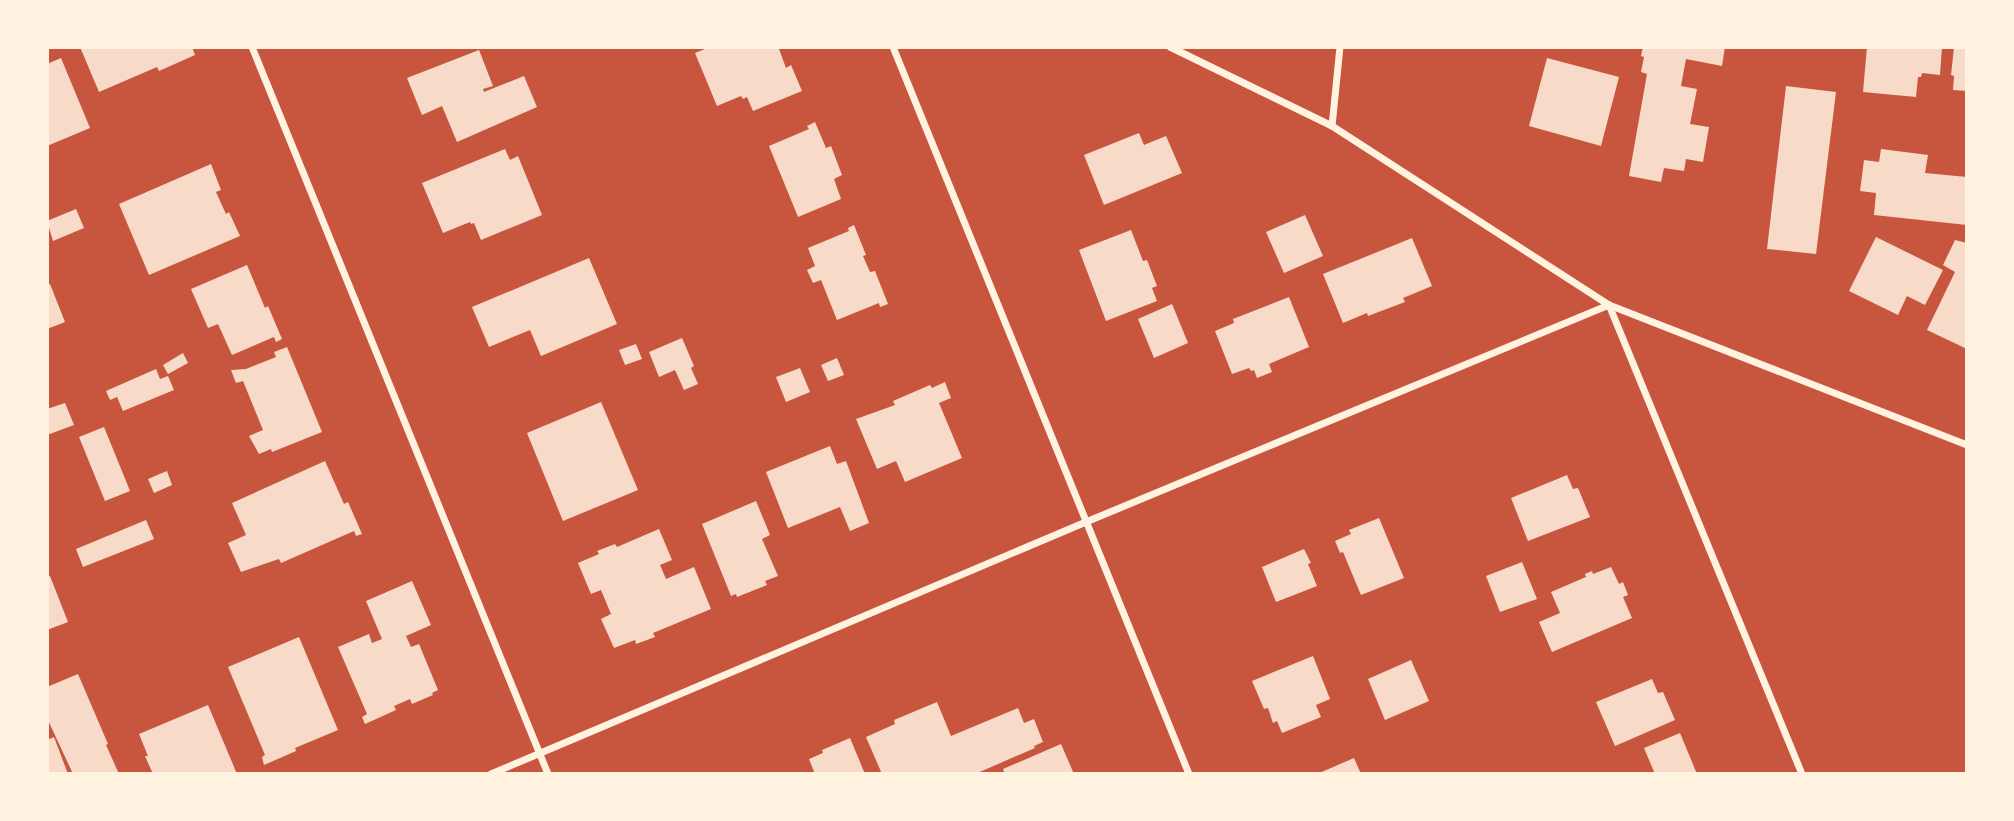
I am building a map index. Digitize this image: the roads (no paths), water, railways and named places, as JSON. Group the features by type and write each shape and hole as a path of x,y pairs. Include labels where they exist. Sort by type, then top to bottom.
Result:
{"street":[{"path":"252,47 548,774"},
{"path":"893,47 1189,774"},
{"path":"1170,47 1332,126 1609,305 1967,445"},
{"path":"1332,126 1340,47"},
{"path":"491,774 1086,522 1609,305"},
{"path":"1609,305 1802,774"}]}
